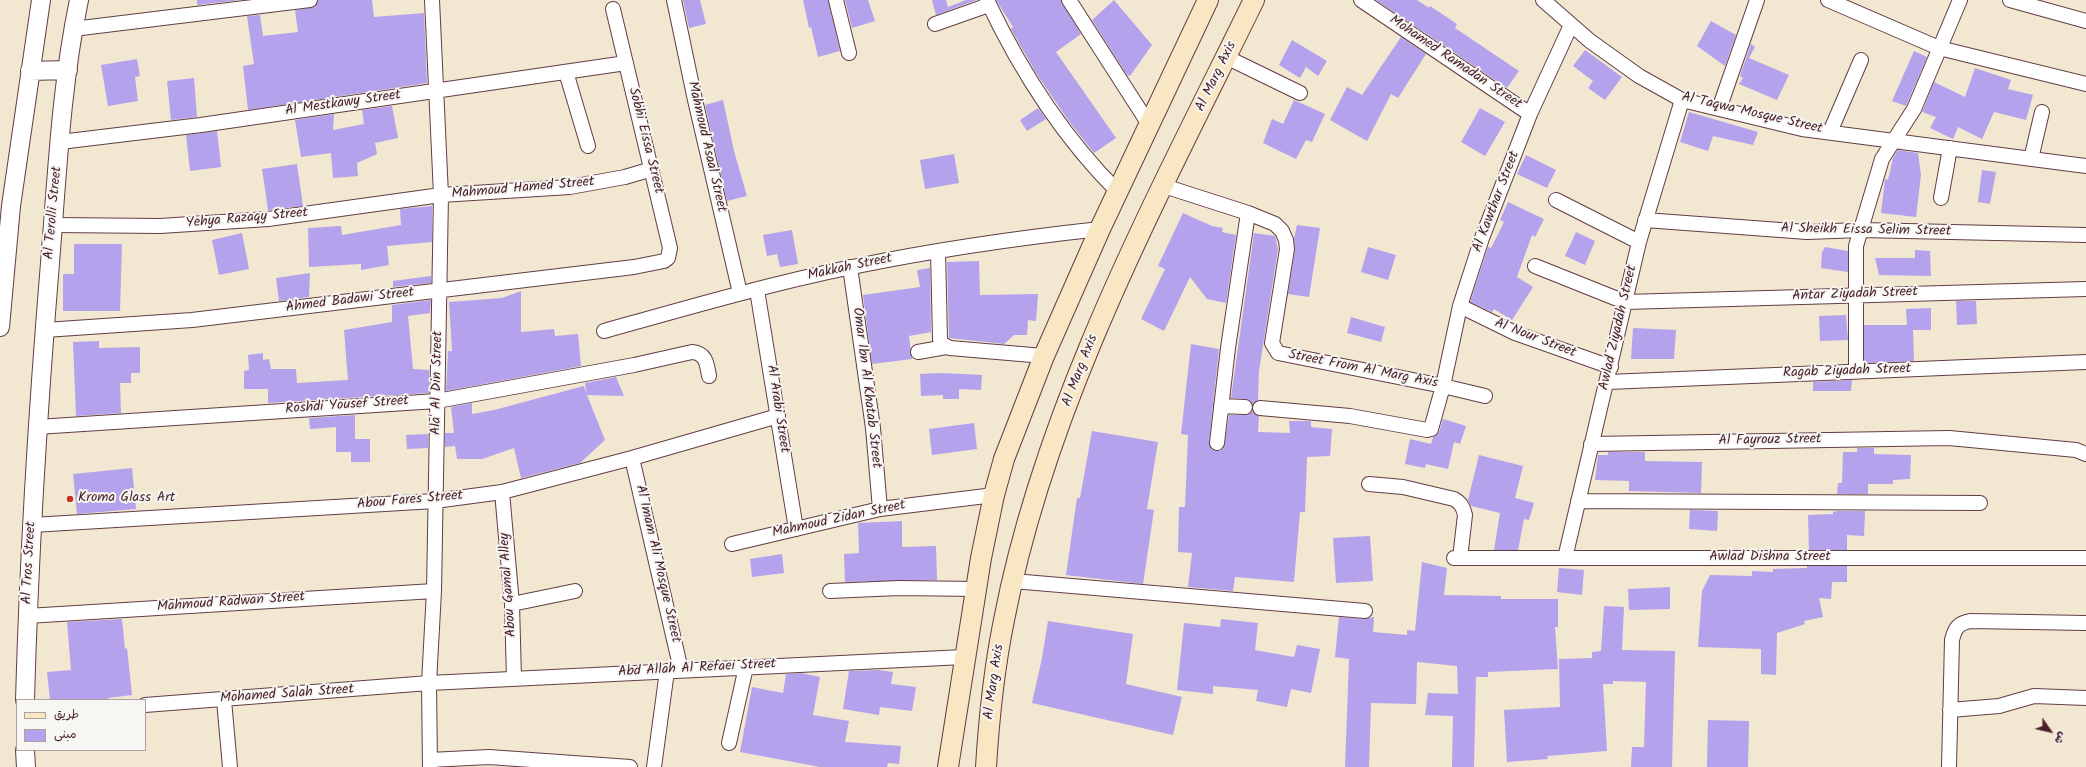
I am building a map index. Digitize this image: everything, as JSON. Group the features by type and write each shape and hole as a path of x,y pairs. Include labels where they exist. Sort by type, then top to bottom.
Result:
{"main road":[{"path":"948,767 964,657 994,495 1016,424 1044,356 1100,230 1208,0"},
{"name":"Al Marg Axis","path":"986,767 997,657 1013,581 1036,496 1077,379 1118,281 1254,0"}],"street":[{"path":"0,327 11,206 41,0"},
{"name":"Al Terolli Street","path":"37,427 60,142 73,30 79,0"},
{"path":"73,30 310,0"},
{"name":"Ala' Al Din Street","path":"430,764 429,683 434,591 440,290 440,195 432,0"},
{"name":"Mahmoud Asaal Street","path":"674,0 695,100 740,293"},
{"path":"836,0 849,53"},
{"path":"1069,0 1150,126"},
{"name":"Mohamed Ramadan Street","path":"1361,0 1530,114"},
{"path":"1718,109 1757,0"},
{"path":"1828,0 1939,48 2086,84"},
{"path":"1856,372 1856,246 1882,159 1914,109 1960,0"},
{"path":"2010,0 2029,3 2086,21"},
{"path":"935,24 988,2 1003,34 1050,111 1092,165 1118,192"},
{"name":"Al Taqwa Mosque Street","path":"1549,2 1571,25 1639,76 1682,100 1802,129 2086,166"},
{"name":"Sobhi Eissa Street","path":"613,9 670,248 668,258 654,263"},
{"name":"Al Kawthar Street","path":"1260,408 1350,416 1427,430 1433,426 1444,386 1460,306 1482,238 1530,114 1571,25"},
{"path":"1226,57 1300,93"},
{"path":"1830,132 1861,60"},
{"name":"Al Mestkawy Street","path":"60,142 169,129 626,63"},
{"path":"30,71 68,70"},
{"path":"566,72 588,146"},
{"name":"Awlad Ziyadah Street","path":"1565,558 1591,444 1608,382 1639,242 1682,100"},
{"path":"2031,158 2042,112"},
{"path":"1941,198 1950,148"},
{"name":"Mahmoud Hamed Street","path":"440,195 570,187 625,177 652,170"},
{"name":"Street From Al Marg Axis","path":"1164,186 1248,213 1275,224 1282,231 1286,240 1287,249 1272,343 1278,353 1444,386 1485,396"},
{"name":"Yehya Razaqy Street","path":"53,225 136,226 214,224 268,219 440,195"},
{"path":"1556,200 1639,242"},
{"path":"1217,443 1248,213"},
{"name":"Al Sheikh Eissa Selim Street","path":"1645,220 1807,232 1861,230 2086,235"},
{"name":"Makkah Street","path":"604,331 740,293 850,267 938,251 1100,230"},
{"path":"938,251 940,339 946,347"},
{"name":"Ahmed Badawi Street","path":"45,330 192,320 654,263"},
{"path":"1535,266 1625,302"},
{"name":"Omar Ibn Al Khatab Street","path":"850,267 864,355 880,509"},
{"name":"Antar Ziyadah Street","path":"1625,302 2086,289"},
{"name":"Al Arabi Street","path":"757,290 796,528"},
{"name":"Al Nour Street","path":"1460,306 1515,333 1611,367"},
{"path":"918,352 946,347 1044,356"},
{"name":"Roshdi Yousef Street","path":"37,427 437,400 692,352 699,353 704,357 709,376"},
{"name":"Ragab Ziyadah Street","path":"1608,382 2086,362"},
{"path":"1221,406 1245,407"},
{"name":"Abou Fares Street","path":"32,525 435,501 502,492 632,458 778,416"},
{"name":"Al Tros Street","path":"25,699 37,427"},
{"name":"Al Fayrouz Street","path":"1591,444 1949,438 2076,450 2086,454"},
{"name":"Al Imam Ali Mosque Street","path":"632,458 674,670"},
{"name":"Awlad Dishna Street","path":"1369,484 1403,487 1454,499 1459,502 1464,508 1465,515 1457,558 2086,558"},
{"name":"Abou Gamal Alley","path":"502,492 512,604 514,679"},
{"name":"Mahmoud Zidan Street","path":"732,544 880,509 994,495"},
{"path":"1578,501 1980,504"},
{"path":"1013,581 1366,611"},
{"path":"830,591 899,588 976,589"},
{"name":"Mahmoud Radwan Street","path":"28,616 434,591"},
{"path":"512,604 575,592"},
{"path":"1949,767 1952,640 1957,626 1971,621 2086,623"},
{"name":"Abd Allah Al Refaei Street","path":"429,683 964,657"},
{"path":"729,743 746,667"},
{"path":"654,767 674,670"},
{"name":"Mohamed Salah Street","path":"146,704 224,700 429,683"},
{"path":"1950,710 1999,706 2034,696 2086,698"},
{"path":"224,700 230,767"},
{"path":"25,751 26,767"},
{"path":"430,764 489,757 548,764 630,767"}],"building":[{"path":"197,0 240,0 197,5"},
{"path":"318,0 372,0 374,17 424,13 427,83 248,110 243,66 254,64 247,16 260,15 263,36 298,32 295,10 315,7"},
{"path":"683,0 700,0 706,24 689,28"},
{"path":"803,0 828,0 840,51 818,57 811,27 809,28"},
{"path":"845,0 868,0 875,21 852,28"},
{"path":"932,0 946,0 948,7 966,0 977,0 936,15"},
{"path":"996,0 1061,0 1081,34 1056,52 1116,138 1094,153 1068,120 1036,73 1011,29 1013,27"},
{"path":"1114,0 1152,45 1130,76 1127,75 1092,20"},
{"path":"1376,0 1417,0 1429,8 1430,6 1457,24 1455,28 1519,71 1507,88"},
{"path":"1711,21 1736,35 1725,66 1697,46"},
{"path":"1401,37 1426,54 1398,98 1391,94 1367,141 1330,120 1347,87 1362,95"},
{"path":"1292,40 1327,61 1318,76 1306,67 1300,78 1279,65"},
{"path":"1751,44 1755,47 1749,58 1789,75 1777,100 1739,84 1743,78 1740,76"},
{"path":"1585,50 1622,77 1605,100 1588,88 1593,81 1573,66"},
{"path":"1914,51 1927,57 1906,106 1892,101"},
{"path":"137,59 140,76 135,77 138,101 108,106 101,65"},
{"path":"1975,68 2011,80 2008,89 2033,95 2026,120 1994,112 1982,139 1958,127 1953,139 1930,128 1936,117 1922,112 1934,82 1965,97"},
{"path":"194,78 197,117 171,120 167,81"},
{"path":"723,100 734,151 747,196 727,201 705,105"},
{"path":"1294,100 1325,114 1312,142 1306,140 1296,159 1263,143 1272,119 1283,124"},
{"path":"392,106 398,138 375,143 377,154 357,163 358,176 333,178 331,153 301,157 295,120 334,114 333,130 364,124 362,110"},
{"path":"1038,108 1046,119 1027,131 1020,120"},
{"path":"1480,108 1505,122 1485,156 1461,142"},
{"path":"1689,112 1758,132 1753,145 1713,136 1708,151 1680,142"},
{"path":"217,131 221,167 190,171 186,135"},
{"path":"1898,150 1918,153 1921,175 1916,217 1881,213 1885,179 1888,180 1893,158"},
{"path":"954,154 959,183 925,189 920,160"},
{"path":"1526,155 1556,170 1547,188 1517,174"},
{"path":"297,164 303,206 268,210 262,169"},
{"path":"1982,170 1996,172 1990,204 1978,202"},
{"path":"1508,202 1544,219 1535,237 1532,235 1517,277 1533,287 1512,320 1494,309 1492,312 1470,302 1488,247 1491,248 1504,222 1500,220"},
{"path":"432,206 432,242 387,246 389,265 361,270 361,264 309,267 308,228 341,226 342,235 401,225 400,209"},
{"path":"1183,213 1212,226 1223,228 1222,232 1236,235 1226,303 1207,299 1190,277 1164,331 1141,319 1165,269 1158,266"},
{"path":"1297,225 1320,228 1309,297 1288,294 1295,250 1294,239"},
{"path":"792,230 798,264 780,267 777,254 767,256 763,235"},
{"path":"1576,232 1595,241 1585,265 1565,256"},
{"path":"242,233 249,269 219,275 212,240"},
{"path":"1254,233 1275,236 1278,249 1259,371 1258,400 1253,404 1246,399 1231,398"},
{"path":"74,244 122,244 120,311 63,311 63,274 74,274"},
{"path":"1368,247 1396,255 1388,280 1361,272"},
{"path":"1825,247 1848,251 1848,272 1821,268 1822,252"},
{"path":"1915,250 1930,251 1931,276 1879,275 1875,258 1915,258"},
{"path":"979,261 980,295 1038,294 1036,321 1028,320 1027,335 1014,335 1004,344 949,338 947,262"},
{"path":"930,268 931,332 909,336 912,359 872,364 863,295 920,287 917,270"},
{"path":"310,273 309,297 279,301 276,278"},
{"path":"431,276 431,283 393,287 393,281"},
{"path":"521,291 521,332 554,329 555,336 578,334 581,366 446,391 448,351 452,351 449,302 502,298"},
{"path":"431,300 430,313 408,316 413,369 429,370 429,393 268,403 268,389 244,389 244,371 249,370 248,355 263,353 263,360 269,359 271,369 296,369 297,383 348,380 344,330 392,322 392,305"},
{"path":"1956,301 1976,301 1977,324 1957,325"},
{"path":"1931,308 1931,330 1913,330 1914,361 1864,363 1864,325 1907,325 1906,309"},
{"path":"1846,315 1848,340 1820,341 1819,316"},
{"path":"1351,317 1385,327 1381,342 1347,333"},
{"path":"1633,328 1676,330 1674,359 1631,359"},
{"path":"99,341 99,348 140,347 140,373 131,373 131,383 120,383 121,413 76,416 73,342"},
{"path":"1191,344 1219,349 1209,442 1212,450 1220,451 1224,448 1229,415 1245,415 1252,411 1259,416 1258,432 1290,433 1289,421 1311,421 1311,427 1332,429 1330,456 1307,457 1305,512 1300,512 1294,582 1235,577 1233,591 1188,587 1192,553 1178,552 1179,507 1185,507 1188,435 1181,434"},
{"path":"941,373 982,375 981,390 959,389 959,399 943,399 943,395 921,396 920,374"},
{"path":"616,377 624,396 587,395 605,440 580,463 521,478 514,448 482,459 457,459 455,446 445,447 445,433 454,433 451,407 472,403 472,414 494,410 584,386 587,394 585,383"},
{"path":"1852,380 1851,391 1813,391 1813,382"},
{"path":"355,415 355,439 370,439 370,462 351,462 351,452 336,452 336,427 310,429 309,418"},
{"path":"1443,419 1466,426 1460,444 1454,442 1448,469 1426,464 1425,468 1405,464 1410,439 1431,444 1433,437 1439,432"},
{"path":"974,423 977,449 932,455 929,429"},
{"path":"1092,431 1158,442 1147,509 1154,510 1143,584 1066,575 1077,498 1080,498"},
{"path":"428,434 428,448 407,449 406,435"},
{"path":"1857,448 1874,448 1874,454 1911,455 1910,479 1893,480 1893,484 1868,484 1868,494 1837,494 1838,483 1842,483 1843,452 1857,452"},
{"path":"1608,452 1645,452 1645,461 1702,462 1701,493 1629,491 1629,481 1595,480 1598,455 1608,455"},
{"path":"1479,455 1523,466 1515,498 1534,503 1529,520 1524,519 1518,550 1494,550 1500,513 1471,506 1468,500"},
{"path":"132,468 136,509 77,514 73,474"},
{"path":"1690,510 1718,511 1717,531 1689,529"},
{"path":"1865,511 1864,536 1847,535 1847,550 1809,550 1808,515 1833,514 1833,512"},
{"path":"902,521 902,547 936,546 937,580 845,582 844,554 859,553 858,523"},
{"path":"1370,536 1373,581 1336,583 1333,538"},
{"path":"782,554 784,573 752,577 750,559"},
{"path":"1422,562 1447,568 1444,595 1501,596 1501,599 1558,599 1558,627 1555,627 1558,669 1488,672 1488,677 1476,677 1474,767 1452,767 1453,716 1425,715 1428,693 1458,694 1457,666 1417,662 1416,704 1371,703 1369,767 1345,767 1349,659 1335,657 1339,617 1364,619 1374,617 1373,632 1407,635 1407,630 1415,631"},
{"path":"1807,566 1847,566 1847,582 1832,582 1831,599 1819,598 1823,617 1804,621 1805,624 1777,633 1776,675 1761,674 1761,649 1698,647 1702,591 1710,575 1752,576 1752,571 1773,572 1773,569 1807,568"},
{"path":"1559,568 1584,570 1582,595 1557,592"},
{"path":"1670,587 1670,609 1629,610 1628,589"},
{"path":"1604,606 1624,607 1622,650 1675,651 1672,767 1631,767 1632,747 1644,747 1646,682 1613,681 1613,684 1603,684 1607,751 1547,756 1548,759 1507,762 1504,710 1560,707 1559,659 1592,658 1592,652 1601,651"},
{"path":"122,619 132,695 108,699 50,699 47,672 71,670 67,622"},
{"path":"1221,619 1258,623 1255,650 1294,657 1297,645 1320,649 1311,693 1291,689 1287,707 1256,701 1258,690 1213,686 1213,694 1177,690 1184,623 1220,627"},
{"path":"1048,621 1133,634 1126,684 1182,697 1173,735 1032,703"},
{"path":"879,670 893,672 891,684 916,687 912,711 880,707 879,715 843,709 849,671"},
{"path":"801,673 820,677 813,715 849,721 845,742 901,746 899,764 888,763 887,767 820,767 740,752 752,687 783,693 786,674"},
{"path":"1708,720 1749,721 1748,767 1707,767"}],"place":[{"name":"Kroma Glass Art","path":"70,499"}]}
